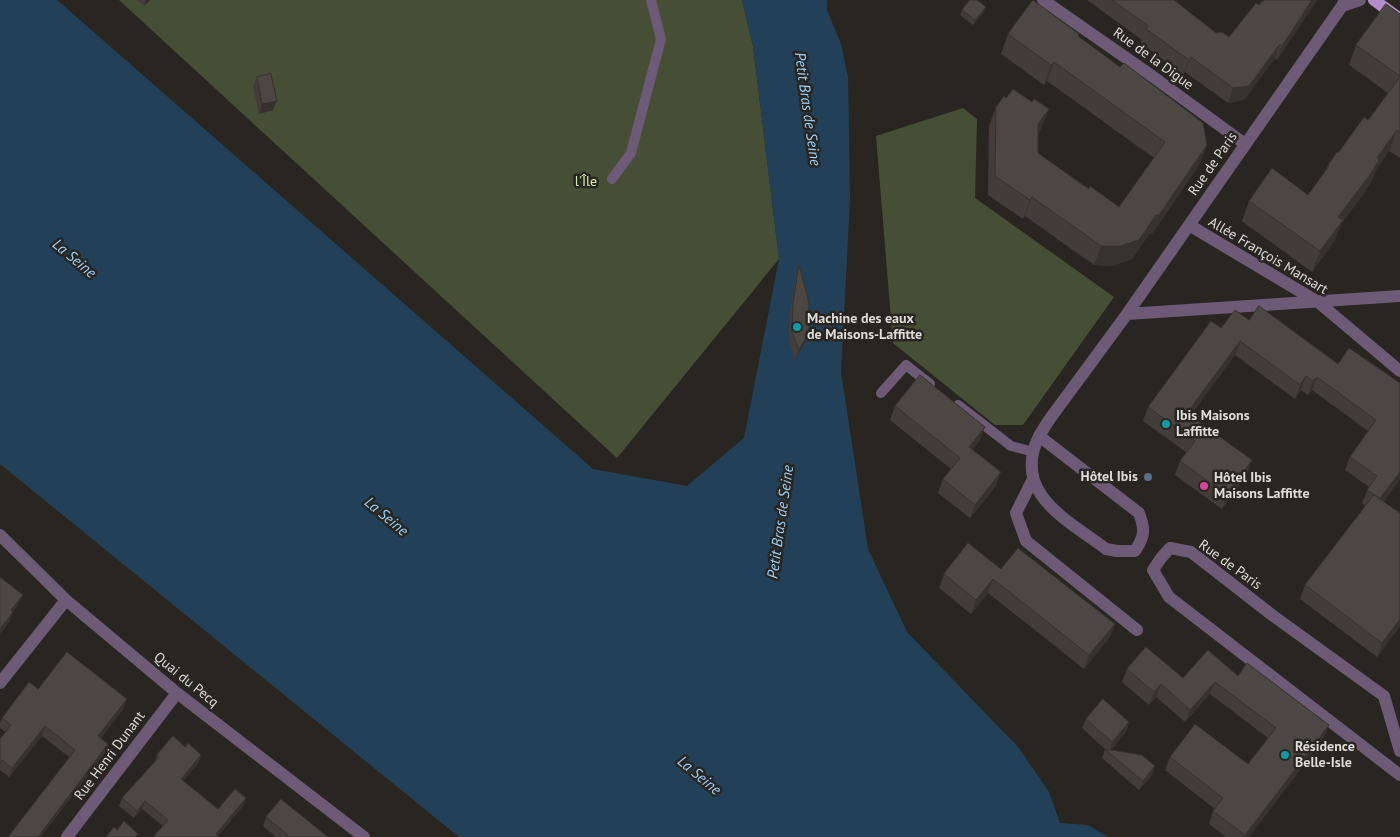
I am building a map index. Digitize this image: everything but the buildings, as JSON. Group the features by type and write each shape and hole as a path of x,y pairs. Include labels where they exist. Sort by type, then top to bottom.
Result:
{"main road":[{"path":"1374,0 1400,19"}],"street":[{"name":"Rue de la Digue","path":"1043,0 1152,76 1244,144"},
{"name":"Rue de Paris","path":"1040,436 1139,513 1145,528 1135,551 1106,549 1043,500 1033,479 1032,465 1034,452 1040,436 1049,420 1189,225 1344,3 1360,0"},
{"name":"Allée François Mansart","path":"1189,225 1318,302 1400,371"},
{"path":"1126,314 1400,296"},
{"path":"1033,479 1016,513 1026,541 1137,630"},
{"name":"Quai du Pecq","path":"0,535 66,600 177,693 364,837"},
{"name":"Rue de Paris","path":"1400,751 1384,696 1191,552 1170,548 1161,558 1153,570 1169,597 1400,775"},
{"path":"0,683 66,600"},
{"name":"Rue Henri Dunant","path":"67,837 177,693"}],"lane":[{"path":"612,180 631,153 661,39 651,0"},
{"path":"881,394 906,364 936,388"},
{"path":"951,400 1011,446 1034,452"}],"green space":[{"name":"l'Île","path":"119,0 742,0 753,46 779,259 617,458"},
{"path":"963,108 977,119 975,198 1114,297 1023,425 995,425 893,343 876,136"}],"water":[{"path":"0,0 57,0 593,469 687,486 744,438 779,259 753,46 742,0 827,0 827,10 841,44 848,77 850,199 841,372 868,549 907,632 1018,747 1049,792 1060,823 1088,825 1108,837 459,837 0,464"}],"place":[{"name":"Machine des eaux de Maisons-Laffitte","path":"797,327"},
{"name":"Ibis Maisons Laffitte","path":"1166,424"},
{"name":"Hôtel Ibis","path":"1148,477"},
{"name":"Hôtel Ibis Maisons Laffitte","path":"1204,486"},
{"name":"Résidence Belle-Isle","path":"1285,755"}],"water label":[{"name":"Petit Bras de Seine","path":"807,109"},
{"name":"La Seine","path":"74,259"},
{"name":"La Seine","path":"386,517"},
{"name":"Petit Bras de Seine","path":"781,522"},
{"name":"La Seine","path":"699,776"}]}
